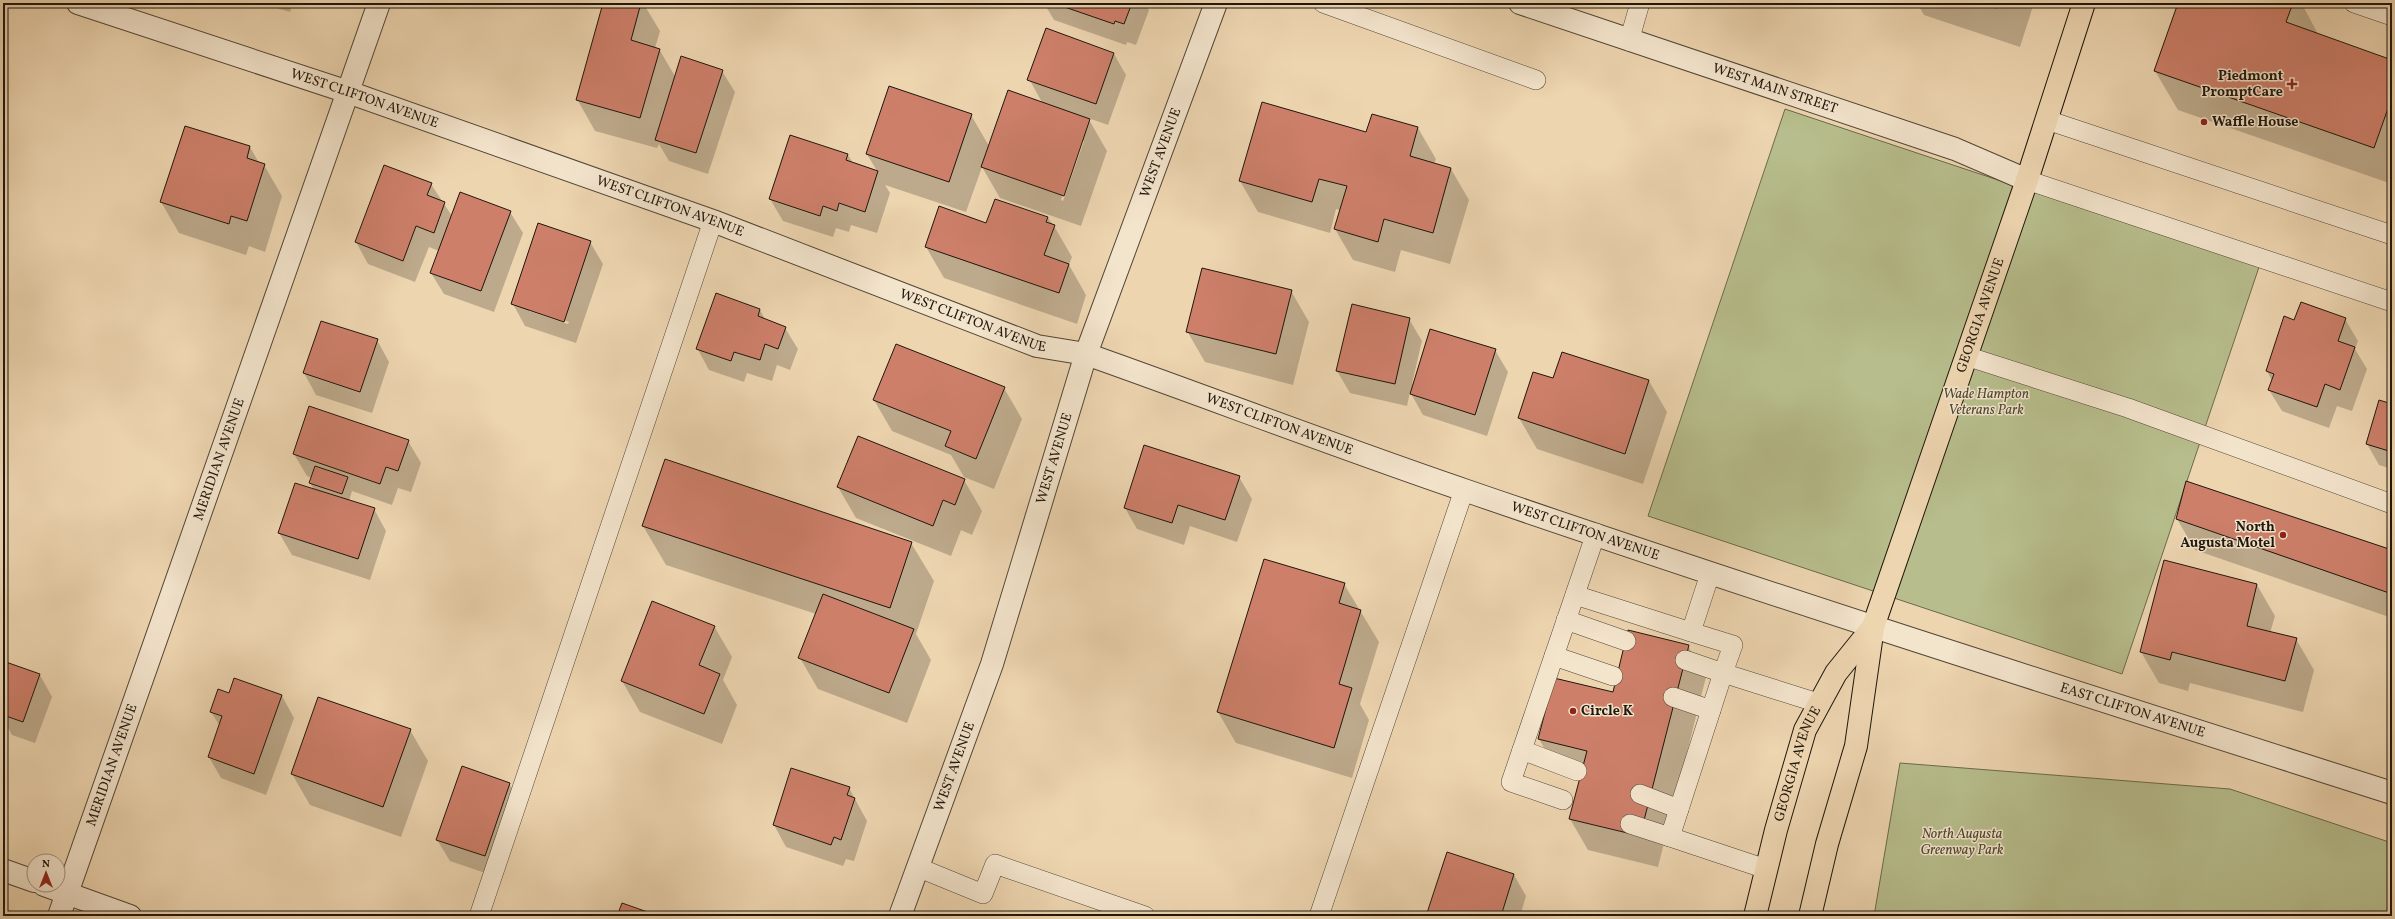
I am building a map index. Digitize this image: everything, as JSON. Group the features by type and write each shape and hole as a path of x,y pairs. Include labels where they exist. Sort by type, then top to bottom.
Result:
{"main road":[{"name":"GEORGIA AVENUE","path":"1810,916 1827,844 1856,746 1873,627 2027,180 2084,3"},
{"name":"GEORGIA AVENUE","path":"1755,916 1766,869 1805,730 1818,703 1836,673 1873,627"}],"street":[{"name":"WEST CLIFTON AVENUE","path":"78,3 348,92 714,221 1037,346 1086,354 1464,490 1596,533 1710,574 1873,627"},
{"name":"MERIDIAN AVENUE","path":"59,916 379,3"},
{"name":"WEST AVENUE","path":"900,916 992,664 1086,354 1216,3"},
{"name":"WEST MAIN STREET","path":"1520,3 1629,41 1955,149 2027,180"},
{"name":"EAST CLIFTON AVENUE","path":"1873,627 2392,793"},
{"path":"3,870 26,878"},
{"path":"67,893 130,916"}],"lane":[{"path":"1323,3 1536,80"},
{"path":"1629,41 1640,3"},
{"path":"2354,3 2392,16"},
{"path":"2047,120 2392,235"},
{"path":"2027,180 2392,302"},
{"path":"479,916 714,221"},
{"path":"1966,356 2128,408 2392,504"},
{"path":"1319,916 1464,490"},
{"path":"1563,800 1511,782 1596,533"},
{"path":"1691,632 1710,574"},
{"path":"1574,594 1733,645 1670,838"},
{"path":"1566,620 1626,641"},
{"path":"1554,656 1613,676"},
{"path":"1685,660 1818,703"},
{"path":"1673,697 1711,710"},
{"path":"1522,750 1576,771"},
{"path":"1640,794 1679,809"},
{"path":"1630,824 1766,869"},
{"path":"917,867 983,894 995,864 1145,916"}],"green space":[{"name":"Wade Hampton Veterans Park","path":"1785,109 2259,267 2122,674 1648,516"},
{"name":"North Augusta Greenway Park","path":"1900,763 2230,789 2392,843 2392,916 1874,916"}],"building":[{"path":"603,3 641,3 631,40 660,49 640,118 576,100"},
{"path":"1053,3 1132,3 1124,24 1115,21 1114,24"},
{"path":"1981,3 1999,3 1997,8"},
{"name":"Piedmont PromptCare","path":"2178,3 2293,3 2286,22 2392,60 2392,97 2374,148 2154,71"},
{"path":"1046,28 1114,53 1096,104 1027,80"},
{"path":"681,56 723,70 696,153 655,140"},
{"path":"889,86 972,114 949,182 866,154"},
{"path":"1008,90 1090,119 1064,196 981,167"},
{"path":"1262,102 1366,132 1372,114 1418,127 1410,156 1451,168 1433,233 1384,219 1378,242 1334,229 1347,186 1319,179 1312,202 1239,181"},
{"path":"185,126 250,146 247,158 265,164 247,221 231,216 229,224 160,202"},
{"path":"790,135 848,154 846,160 878,171 865,212 839,203 837,211 823,206 820,216 769,199"},
{"path":"384,165 432,183 427,195 445,202 434,233 416,226 403,261 355,242"},
{"path":"460,192 511,211 481,291 430,273"},
{"path":"995,199 1048,217 1046,222 1055,225 1044,255 1069,264 1059,293 925,247 939,206 986,223"},
{"path":"538,223 591,241 564,322 511,304"},
{"path":"1202,268 1292,290 1276,354 1186,332"},
{"path":"716,293 760,309 758,316 786,327 778,349 765,344 760,360 734,352 731,361 696,349"},
{"path":"2301,302 2346,318 2338,341 2355,347 2340,390 2325,384 2317,407 2268,390 2274,374 2266,371 2284,316 2294,320"},
{"path":"1352,304 1410,318 1395,384 1336,371"},
{"path":"321,321 378,339 360,392 303,373"},
{"path":"1430,329 1496,349 1475,415 1410,394"},
{"path":"896,344 1005,387 976,459 945,446 951,431 873,400"},
{"path":"1562,352 1649,380 1625,454 1518,418 1533,372 1553,378"},
{"path":"2379,400 2392,404 2392,452 2366,444"},
{"path":"309,406 409,440 398,471 386,467 380,484 293,454"},
{"path":"858,436 965,479 955,505 943,500 933,526 837,487"},
{"path":"1144,445 1240,476 1225,520 1178,505 1172,523 1124,508"},
{"path":"665,459 912,542 890,608 642,526"},
{"path":"315,466 348,477 342,494 309,483"},
{"name":"North Augusta Motel","path":"2186,481 2392,550 2392,594 2176,519"},
{"path":"295,483 375,508 358,559 278,533"},
{"path":"1264,559 1345,583 1339,603 1361,610 1339,684 1352,688 1334,748 1217,712"},
{"path":"2164,560 2257,584 2247,626 2297,638 2285,681 2172,652 2170,660 2140,652"},
{"path":"823,594 914,629 889,693 798,658"},
{"path":"652,601 715,626 699,665 720,674 704,714 621,681"},
{"name":"Circle K","path":"1628,630 1689,645 1640,836 1569,819 1587,751 1538,739 1554,678 1613,692"},
{"path":"3,661 40,674 23,722 3,715"},
{"path":"234,678 282,695 254,774 208,757 222,716 210,712 218,689 229,693"},
{"path":"318,697 411,729 383,807 291,774"},
{"path":"462,766 510,783 485,856 436,840"},
{"path":"791,768 850,787 847,795 855,798 841,840 834,837 831,845 773,825"},
{"path":"1447,852 1514,874 1501,916 1426,916"},
{"path":"622,903 659,916 617,916"}],"place":[{"name":"Piedmont PromptCare","path":"2292,84"},
{"name":"Waffle House","path":"2204,122"},
{"name":"North Augusta Motel","path":"2283,535"},
{"name":"Circle K","path":"1573,711"}]}
